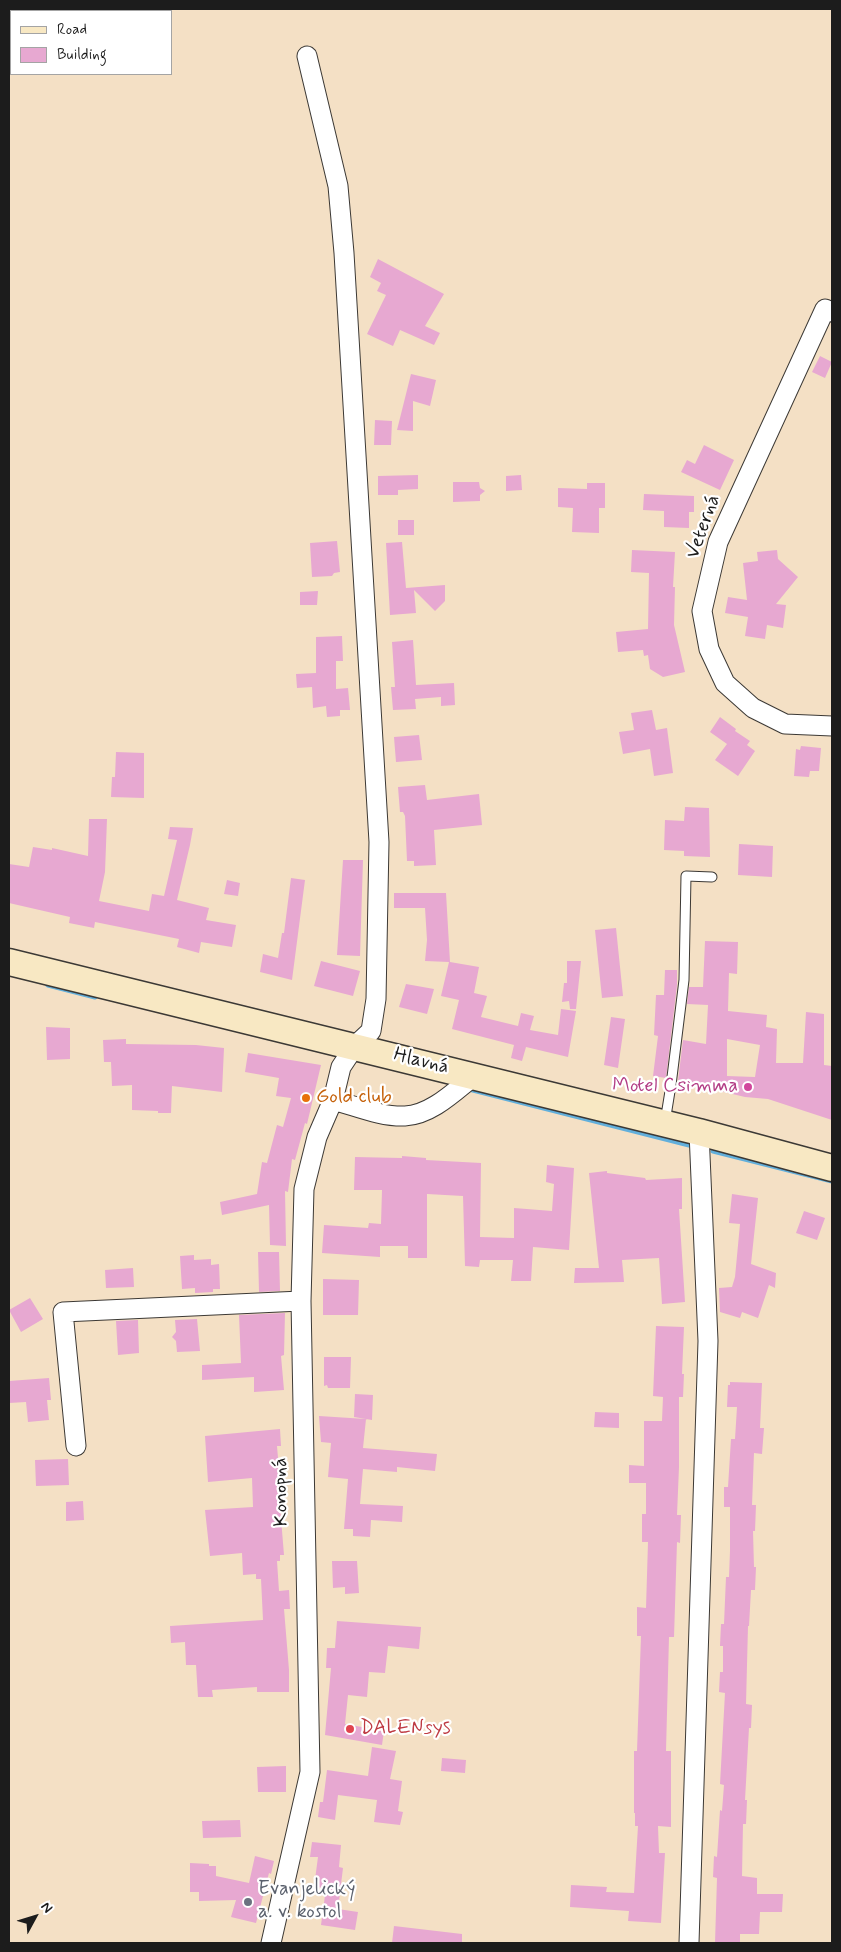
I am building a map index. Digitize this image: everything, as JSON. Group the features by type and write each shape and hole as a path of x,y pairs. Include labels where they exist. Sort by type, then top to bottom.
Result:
{"street":[{"name":"Konopná","path":"271,1943 310,1772 301,1301 304,1189 317,1138 333,1100 340,1067 355,1046 371,1031 376,999 379,842 338,186 307,56"},
{"name":"Veterná","path":"829,311 718,542 702,611 709,649 725,683 753,708 785,724 832,726"},
{"name":"Hlavná","path":"9,962 699,1132 832,1168"},
{"path":"333,1100 382,1114 406,1116 422,1112 448,1097 474,1076"},
{"path":"689,1943 708,1341 699,1132"},
{"path":"76,1446 62,1312 301,1301"}],"lane":[{"path":"665,1124 672,1085 684,980 686,876 712,877"}],"building":[{"path":"378,259 444,294 425,326 440,333 434,345 400,330 393,346 367,334 386,295 377,291 381,283 370,277"},
{"path":"820,356 832,362 825,378 812,372"},
{"path":"411,374 436,380 430,406 413,401 413,431 397,430"},
{"path":"375,420 392,421 391,445 374,445"},
{"path":"704,445 734,460 720,490 681,472 687,460 695,464"},
{"path":"418,475 418,489 398,490 398,495 378,495 378,476"},
{"path":"521,475 522,490 506,491 506,476"},
{"path":"453,482 479,482 480,488 485,491 480,495 480,501 453,502"},
{"path":"587,483 605,483 605,508 599,508 599,533 572,532 573,508 558,507 558,488 587,489"},
{"path":"644,494 694,496 694,512 689,512 689,528 664,527 664,511 643,510"},
{"path":"398,520 414,520 414,535 398,535"},
{"path":"337,541 340,572 334,573 332,576 312,577 310,543"},
{"path":"402,542 406,588 445,585 445,601 435,611 414,590 416,613 390,615 386,543"},
{"path":"632,550 675,552 673,587 675,587 674,625 685,672 663,677 650,669 648,655 644,656 643,650 618,652 616,632 648,629 649,573 631,572"},
{"path":"777,550 778,559 798,577 776,604 786,605 783,628 767,625 765,639 745,636 748,617 725,613 728,597 747,600 743,563 758,561 757,552"},
{"path":"318,591 317,605 300,605 300,592"},
{"path":"342,636 343,661 336,661 336,689 348,688 350,710 340,710 340,716 327,717 326,706 313,708 312,687 297,688 296,674 316,673 316,637"},
{"path":"413,640 416,685 454,683 455,705 441,706 441,697 415,699 416,709 393,710 391,687 395,687 392,642"},
{"path":"652,710 656,730 667,728 673,773 654,776 650,749 623,754 619,732 634,730 631,713"},
{"path":"720,717 736,729 735,731 750,741 747,745 755,751 738,776 715,760 727,744 710,732"},
{"path":"419,735 422,760 396,762 394,737"},
{"path":"801,746 821,748 819,771 810,771 809,777 794,776 796,749 800,750"},
{"path":"116,752 144,753 144,798 111,797 112,777 115,777"},
{"path":"425,785 427,800 479,794 482,825 434,830 436,865 414,866 414,861 407,861 405,816 403,812 400,812 398,787"},
{"path":"685,807 709,808 710,857 684,856 684,851 664,850 665,820 684,821"},
{"path":"89,819 107,819 105,872 99,901 149,911 152,894 164,896 177,840 168,839 170,827 193,828 177,900 209,908 206,920 236,925 232,947 201,942 199,953 177,947 179,939 95,922 94,928 69,923 70,917 9,903 9,864 29,867 33,847 52,850 52,848 88,856"},
{"path":"739,844 773,846 772,877 738,875"},
{"path":"343,860 363,860 360,956 337,955"},
{"path":"291,878 305,880 292,980 260,972 263,954 278,958 282,933 284,933"},
{"path":"227,880 240,883 238,896 224,894"},
{"path":"394,893 446,893 450,962 479,967 474,993 487,996 481,1017 518,1026 521,1013 534,1016 530,1030 558,1035 561,1009 576,1011 568,1057 526,1047 522,1061 511,1058 514,1045 452,1029 459,1000 441,996 449,962 425,961 427,940 425,908 394,908"},
{"path":"616,928 623,996 602,998 595,930"},
{"path":"705,941 738,942 737,974 729,973 728,1011 767,1015 766,1027 777,1029 776,1063 803,1063 806,1012 824,1014 824,1065 832,1066 832,1120 768,1099 745,1097 678,1081 683,1040 706,1044 708,1005 687,1004 689,987 703,987","holes":["727,1039 760,1045 755,1077 727,1076"]},
{"path":"321,961 360,971 353,996 314,986"},
{"path":"567,961 581,961 576,1009 570,1009 569,1001 562,1002 564,983 567,983"},
{"path":"665,970 677,970 677,985 666,1078 653,1076 658,1036 654,1035 656,995 664,995"},
{"path":"406,984 434,989 427,1014 399,1007"},
{"path":"611,1017 625,1019 618,1068 604,1065"},
{"path":"46,1027 70,1028 70,1059 47,1060"},
{"path":"126,1039 126,1044 196,1045 224,1048 222,1092 172,1086 171,1113 132,1110 132,1085 112,1086 111,1062 104,1062 103,1040"},
{"path":"248,1053 321,1065 307,1124 305,1123 295,1160 292,1159 288,1192 285,1191 286,1246 270,1245 269,1205 222,1215 220,1202 257,1194 262,1162 267,1163 277,1125 283,1127 291,1098 276,1096 279,1078 245,1072"},
{"path":"402,1156 426,1158 426,1160 481,1163 480,1237 514,1238 514,1208 552,1211 554,1184 546,1182 547,1165 574,1168 569,1250 533,1247 531,1281 511,1281 513,1260 480,1260 479,1267 465,1266 463,1196 427,1194 427,1258 408,1258 408,1246 380,1246 380,1257 322,1253 324,1225 368,1228 369,1223 381,1224 382,1190 354,1190 355,1157 402,1158"},
{"path":"607,1171 607,1173 645,1178 646,1180 682,1178 682,1209 679,1209 685,1302 662,1304 659,1258 622,1260 624,1282 574,1283 575,1268 599,1268 589,1173"},
{"path":"732,1194 758,1198 751,1264 776,1273 775,1288 769,1285 758,1318 742,1312 740,1318 720,1312 719,1288 732,1287 735,1277 740,1224 729,1223"},
{"path":"804,1211 825,1218 817,1240 796,1233"},
{"path":"258,1252 279,1252 280,1291 259,1292"},
{"path":"194,1255 194,1260 211,1259 211,1265 219,1264 220,1289 213,1289 213,1292 195,1293 195,1288 182,1289 180,1256"},
{"path":"133,1268 134,1287 106,1288 105,1270"},
{"path":"323,1279 359,1280 358,1315 323,1315"},
{"path":"30,1298 43,1319 21,1332 9,1310"},
{"path":"285,1313 284,1355 281,1356 284,1390 254,1392 254,1377 202,1380 202,1365 241,1363 239,1315"},
{"path":"197,1319 200,1351 177,1352 176,1341 172,1337 176,1332 175,1320"},
{"path":"138,1320 139,1353 118,1355 116,1321"},
{"path":"656,1326 684,1327 683,1397 679,1397 677,1515 681,1515 680,1543 677,1542 674,1637 669,1637 666,1751 671,1751 671,1827 658,1826 659,1853 665,1853 661,1923 628,1921 629,1911 570,1907 571,1885 607,1887 606,1892 634,1893 638,1826 635,1826 634,1813 634,1751 637,1751 641,1636 637,1636 637,1607 646,1608 648,1542 642,1542 642,1514 646,1514 646,1483 629,1483 629,1465 644,1466 644,1421 662,1421 663,1397 653,1396"},
{"path":"324,1357 351,1357 350,1388 328,1388 327,1385 324,1386"},
{"path":"49,1378 51,1400 47,1400 49,1420 28,1422 26,1402 9,1403 9,1381"},
{"path":"730,1382 762,1383 760,1428 764,1428 762,1454 754,1453 752,1505 756,1505 755,1531 753,1531 754,1567 756,1567 755,1590 751,1590 748,1626 746,1704 752,1705 745,1800 747,1800 746,1824 743,1824 742,1876 757,1878 757,1894 783,1894 782,1912 760,1912 759,1934 740,1934 740,1943 715,1943 717,1878 713,1877 714,1856 717,1857 720,1810 722,1811 724,1785 720,1784 725,1693 719,1692 720,1672 723,1672 723,1646 720,1646 721,1624 724,1624 726,1577 729,1577 730,1551 730,1507 724,1507 724,1487 728,1487 731,1439 735,1439 737,1407 727,1407 728,1385 730,1385"},
{"path":"355,1394 373,1395 372,1420 354,1417"},
{"path":"595,1412 619,1413 619,1428 594,1427"},
{"path":"319,1416 366,1419 363,1448 437,1454 435,1471 397,1467 397,1472 363,1469 360,1504 403,1506 402,1522 371,1520 370,1537 353,1536 353,1529 344,1529 348,1479 328,1477 331,1443 321,1442"},
{"path":"280,1429 281,1446 277,1446 280,1482 278,1482 284,1555 280,1555 280,1561 277,1561 279,1591 289,1590 290,1609 284,1609 289,1692 257,1692 257,1687 212,1690 213,1697 198,1697 196,1665 186,1665 185,1642 171,1643 170,1626 263,1620 261,1579 256,1579 256,1574 243,1575 242,1553 210,1556 205,1510 253,1507 252,1478 208,1482 205,1436"},
{"path":"68,1459 69,1485 36,1486 35,1460"},
{"path":"83,1501 84,1520 66,1521 66,1502"},
{"path":"332,1561 357,1561 359,1593 345,1594 345,1587 333,1588"},
{"path":"337,1621 421,1627 419,1649 388,1646 385,1673 369,1672 367,1697 348,1695 345,1724 384,1731 382,1745 325,1735 331,1668 326,1668 327,1648 335,1648"},
{"path":"372,1747 396,1751 390,1779 402,1781 398,1811 403,1812 400,1825 374,1822 377,1800 338,1795 335,1820 318,1817 320,1802 323,1802 327,1770 368,1776"},
{"path":"442,1758 466,1760 465,1773 441,1771"},
{"path":"286,1766 286,1792 258,1792 257,1767"},
{"path":"240,1820 241,1837 203,1838 202,1821"},
{"path":"312,1842 341,1845 339,1867 343,1868 338,1909 358,1912 355,1930 321,1925 326,1888 314,1887 318,1857 310,1857"},
{"path":"255,1856 274,1861 256,1923 231,1917 236,1900 199,1901 199,1892 190,1892 190,1863 216,1866 216,1876 249,1883"},
{"path":"394,1926 462,1934 462,1943 392,1943"}],"waterway":[{"path":"48,985 95,997"},
{"path":"469,1089 689,1145"},
{"path":"713,1151 832,1181"}],"place":[{"name":"Motel Csimma","path":"748,1087"},
{"name":"Gold club","path":"306,1098"},
{"name":"DALENsys","path":"350,1729"},
{"name":"Evanjelický a. v. kostol","path":"248,1902"}]}
